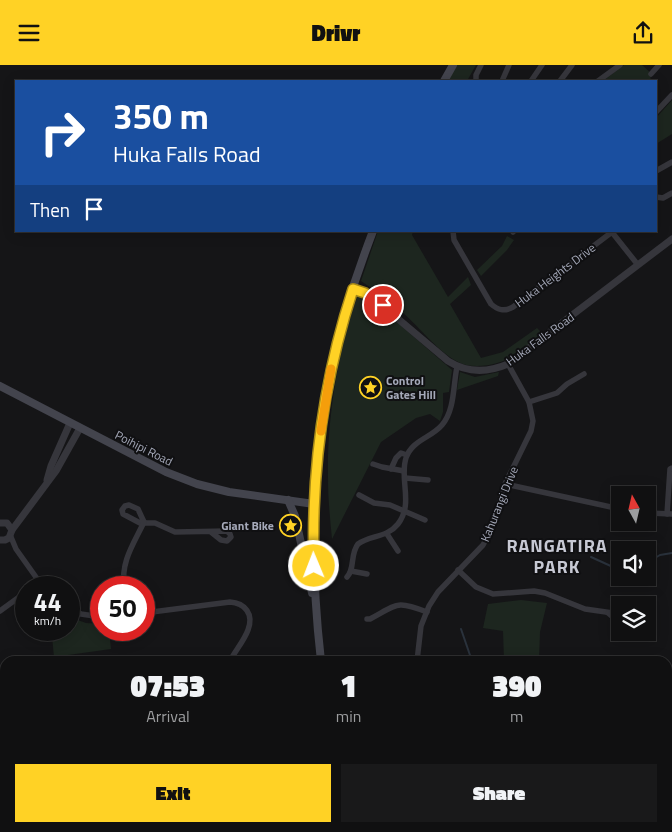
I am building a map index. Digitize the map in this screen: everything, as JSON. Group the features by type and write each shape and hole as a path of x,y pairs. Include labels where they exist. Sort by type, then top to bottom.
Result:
{"main road":[{"path":"445,80 453,65"},
{"path":"320,656 316,612 314,504 321,429 343,318 373,232"},
{"name":"Poihipi Road","path":"0,387 166,472 197,484 229,492 314,504"},
{"path":"288,501 295,516 316,612"}],"street":[{"path":"476,80 476,75 481,65"},
{"path":"502,80 509,65"},
{"path":"532,80 542,65"},
{"path":"561,80 572,65"},
{"path":"599,80 620,65"},
{"path":"651,74 659,65"},
{"path":"657,111 672,95"},
{"path":"657,170 672,162"},
{"path":"657,197 663,198 672,193"},
{"name":"Huka Heights Drive","path":"453,232 454,240 491,304 496,309 501,310 508,310 611,232"},
{"name":"Huka Heights Drive","path":"613,232 638,265"},
{"name":"Huka Falls Road","path":"353,289 372,297 457,367 478,371 498,369 508,364 672,239"},
{"name":"Kahurangi Drive","path":"418,656 421,626 438,591 483,545 491,529 505,484 531,431 533,421 529,402 508,364"},
{"path":"346,577 351,571 355,548 358,545 387,534 396,527 404,511 406,455 418,442 435,431 446,419 450,408 457,367"},
{"path":"529,402 557,393 567,384 584,374"},
{"path":"46,483 51,466 70,423"},
{"path":"7,537 56,471 80,428"},
{"path":"391,469 401,453 406,455"},
{"path":"373,463 404,471"},
{"path":"656,513 669,514 670,469 672,468"},
{"path":"405,478 428,480"},
{"path":"505,484 611,507"},
{"path":"359,495 374,503 390,505 425,520"},
{"path":"22,516 2,522 7,537 35,576"},
{"path":"124,576 125,560 144,522 155,523 175,532 212,532"},
{"path":"387,534 398,551"},
{"path":"458,570 484,592 501,594 534,591 545,593 585,609 611,613"},
{"path":"351,571 367,574"},
{"path":"0,611 15,601"},
{"path":"155,612 230,602 243,605 249,615 249,630 233,656"},
{"path":"367,619 395,605 406,604 427,613"}],"shaded area":[{"path":"457,65 476,65 468,80 449,80"},
{"path":"624,65 642,65 653,75 650,78 653,80 604,80"},
{"path":"672,100 672,134 657,143 657,117"},
{"path":"378,232 413,232 412,235 448,297 468,277 471,285 450,304 481,358 503,352 537,328 543,334 503,361 478,366 466,365 457,362 440,349 396,307 361,281"},
{"path":"507,236 514,240 507,250 481,276 477,270 502,246"},
{"path":"358,294 376,304 452,370 449,392 443,393 443,412 440,421 430,414 416,418 381,442 332,539 328,478 329,431 339,361"},
{"path":"460,372 475,377 499,372 498,376 457,390"},
{"path":"521,600 547,603 540,632 539,656 504,656 503,631 483,628 488,604"},
{"path":"80,621 90,623 90,641 110,641 111,649 54,656 52,641 80,641"}],"waterway":[{"path":"656,557 672,553"},
{"path":"591,557 611,566"},
{"path":"461,629 470,656"}],"slow traffic":[{"path":"321,431 331,369"}],"place":[{"name":"Control Gates Hill","path":"370,387"},
{"name":"Giant Bike","path":"290,525"}],"district":[{"name":"RANGATIRA PARK","path":"557,556"}],"route":[{"path":"314,566 314,504 321,429 343,318 353,289 365,293 383,305"}]}
